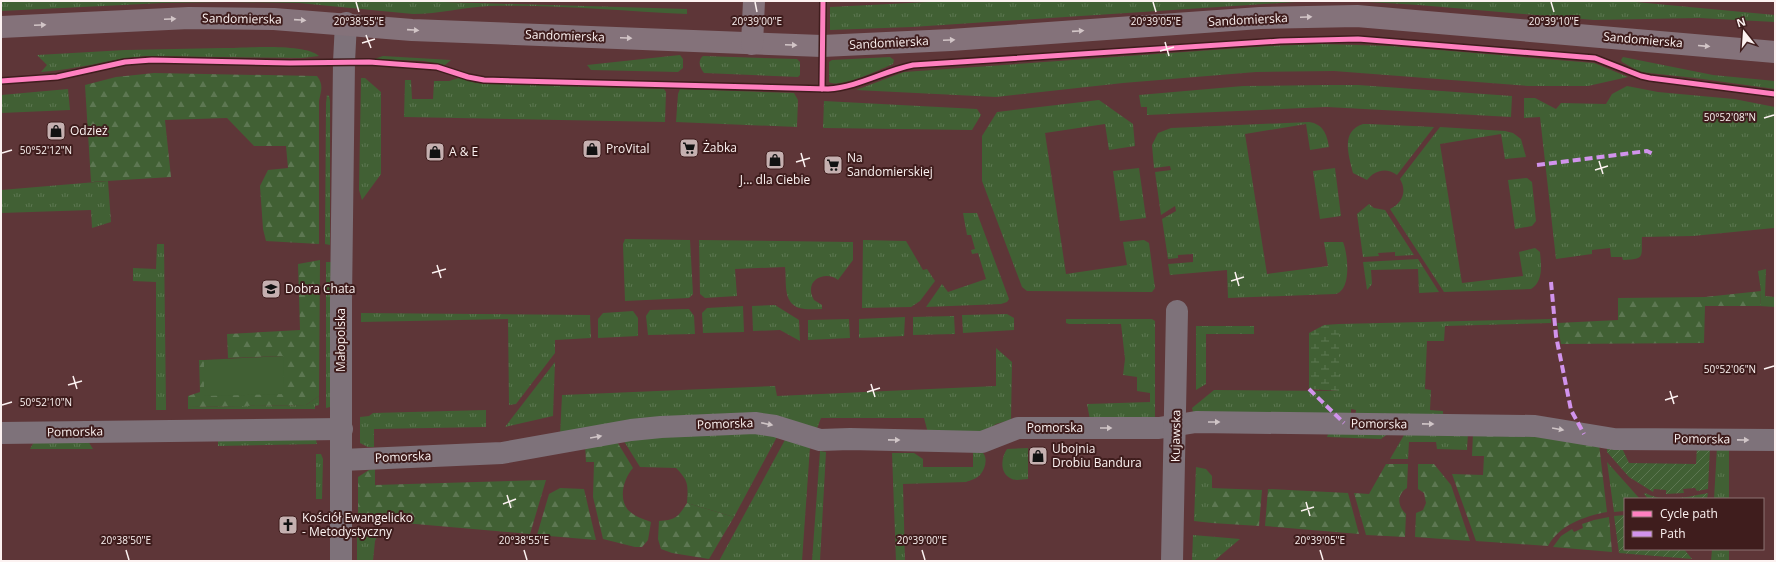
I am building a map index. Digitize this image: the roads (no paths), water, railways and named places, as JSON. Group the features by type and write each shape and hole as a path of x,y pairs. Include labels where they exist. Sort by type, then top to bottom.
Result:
{"street":[{"path":"752,44 754,1"},
{"name":"Sandomierska","path":"1,27 189,18 274,18 436,31 822,46 877,44 1260,18 1335,16 1392,18 1775,52"},
{"name":"Małopolska","path":"341,561 341,300 344,62 346,23"},
{"name":"Kujawska","path":"1172,561 1176,425 1177,311"},
{"name":"Pomorska","path":"342,460 502,453 649,428 755,423 775,426 820,440 850,439 982,442 1018,428 1159,428 1196,422 1535,426 1614,439 1775,440"},
{"name":"Pomorska","path":"1,433 342,429"}],"place":[{"name":"Odzież","path":"56,131"},
{"name":"Żabka","path":"689,148"},
{"name":"ProVital","path":"592,149"},
{"name":"A & E","path":"435,152"},
{"name":"J... dla Ciebie","path":"775,160"},
{"name":"Na Sandomierskiej","path":"833,165"},
{"name":"Dobra Chata","path":"271,289"},
{"name":"Ubojnia Drobiu Bandura","path":"1038,456"},
{"name":"Kościół Ewangelicko - Metodystyczny","path":"288,525"}]}
